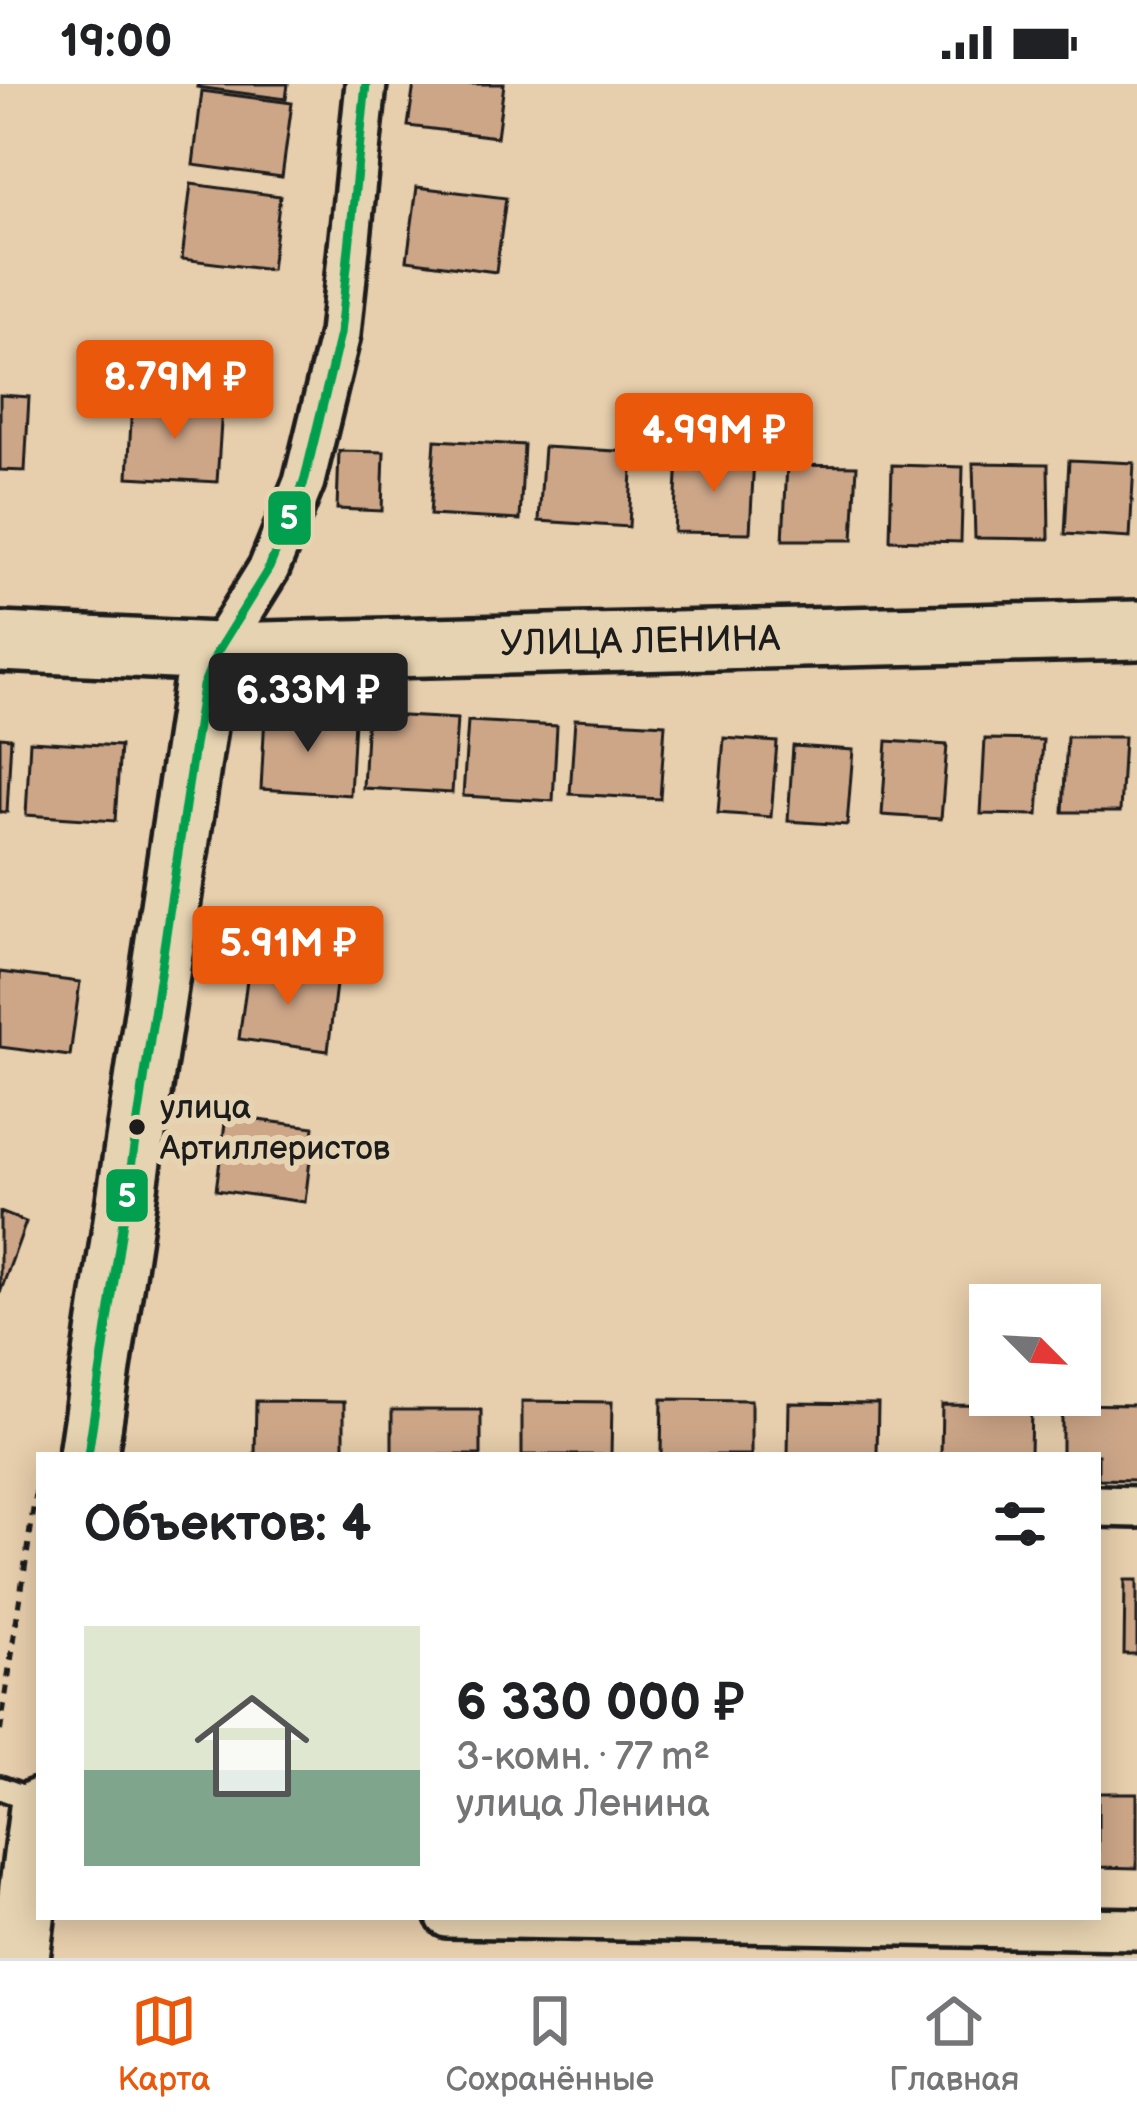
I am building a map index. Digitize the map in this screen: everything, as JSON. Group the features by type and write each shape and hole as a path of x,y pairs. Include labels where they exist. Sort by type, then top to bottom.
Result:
{"main road":[{"name":"УЛИЦА ЛЕНИНА","path":"0,642 217,652 1137,630"},
{"path":"88,1452 203,686 217,652"},
{"path":"28,1926 36,1838"}],"street":[{"path":"217,652 269,568 304,482 340,334 366,84"},
{"path":"1101,1506 1137,1507"},
{"path":"620,1920 1137,1929"}],"lane":[{"path":"0,1788 36,1804"}],"path":[{"path":"0,1731 36,1493"}],"building":[{"path":"198,84 288,84 286,99"},
{"path":"414,84 504,84 497,137 408,126"},
{"path":"202,91 292,103 282,177 193,165"},
{"path":"191,184 280,196 271,270 182,259"},
{"path":"417,187 506,198 496,272 407,260"},
{"path":"0,395 29,397 25,471 0,470"},
{"path":"132,402 222,408 217,482 128,477"},
{"path":"435,440 524,445 520,520 430,515"},
{"path":"544,447 633,452 629,527 539,521"},
{"path":"339,451 384,452 382,511 337,509"},
{"path":"678,457 754,458 750,533 674,532"},
{"path":"1069,460 1134,463 1130,538 1065,534"},
{"path":"973,463 1048,464 1049,539 975,538"},
{"path":"787,465 857,466 853,540 783,540"},
{"path":"892,465 963,467 961,542 890,540"},
{"path":"367,714 457,719 452,793 363,788"},
{"path":"265,715 354,720 350,795 261,789"},
{"path":"575,719 665,724 660,799 570,794"},
{"path":"468,721 557,726 553,801 463,796"},
{"path":"0,737 11,738 7,812 0,812"},
{"path":"1067,737 1124,737 1120,812 1063,812"},
{"path":"724,738 777,742 771,817 718,813"},
{"path":"985,739 1043,740 1038,815 981,814"},
{"path":"30,741 120,746 115,821 26,815"},
{"path":"887,741 947,745 941,819 882,815"},
{"path":"793,746 853,750 847,825 788,821"},
{"path":"249,965 337,976 328,1051 239,1039"},
{"path":"0,972 80,982 70,1056 0,1047"},
{"path":"226,1116 314,1127 305,1202 216,1190"},
{"path":"0,1212 26,1222 0,1293"},
{"path":"662,1399 751,1400 751,1452 661,1452"},
{"path":"256,1401 344,1402 344,1452 255,1452"},
{"path":"522,1401 612,1402 611,1452 522,1452"},
{"path":"789,1403 878,1404 877,1452 788,1452"},
{"path":"942,1405 969,1405 969,1416 1031,1416 1030,1452 941,1452"},
{"path":"1101,1405 1137,1405 1137,1480 1101,1479 1101,1452 1062,1452 1062,1416 1101,1416"},
{"path":"392,1410 481,1410 481,1452 392,1452"},
{"path":"1125,1580 1137,1580 1137,1654 1124,1654"},
{"path":"1101,1793 1137,1793 1137,1868 1101,1867"}],"transit line":[{"name":"5","path":"88,1452 203,686 217,652 269,568 304,482 340,334 366,84"}],"place":[{"name":"улица Артиллеристов","path":"137,1127"}]}
